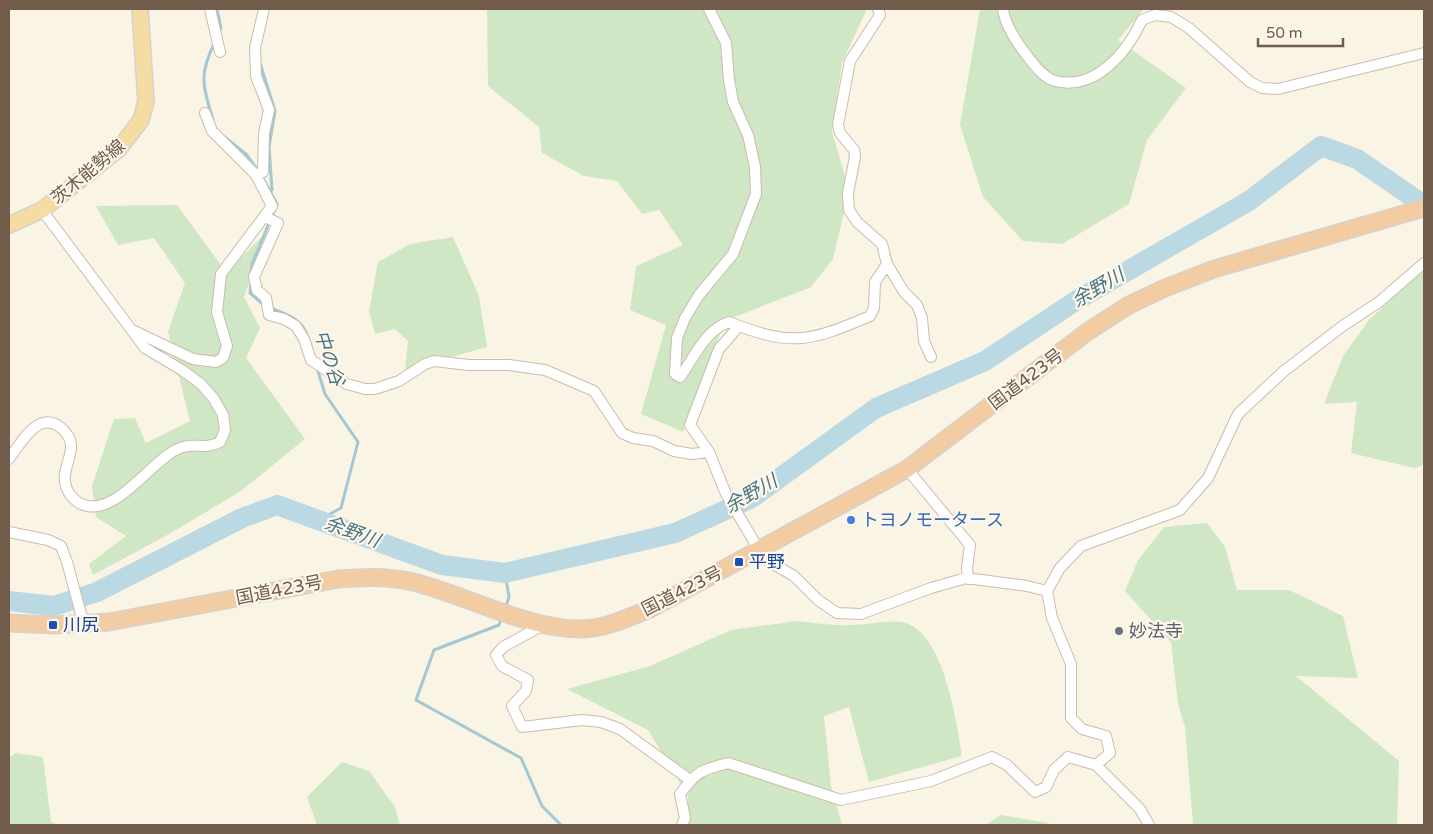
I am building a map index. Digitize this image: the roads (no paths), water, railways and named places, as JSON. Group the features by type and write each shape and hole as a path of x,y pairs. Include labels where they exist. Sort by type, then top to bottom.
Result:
{"highway":[{"name":"国道423号","path":"9,623 83,618 109,622 338,579 375,576 413,582 546,624 582,629 611,624 652,608 907,469 1088,332 1129,305 1165,288 1214,269 1424,208"}],"main road":[{"name":"茨木能勢線","path":"9,225 42,210 119,149 141,120 146,101 140,9"}],"street":[{"path":"210,9 220,52"},
{"path":"256,174 263,172 264,133 269,110 256,76 255,48 264,9"},
{"path":"710,9 726,44 728,80 733,102 748,135 753,159 756,194 733,254 699,296 685,318 677,338 675,374 680,377 704,341 717,326 729,322 768,336 798,340 814,338 870,316 874,308 874,282 887,264"},
{"path":"878,9 880,15 850,61 838,125 840,133 854,150 855,157 848,193 849,210 857,222 882,244 887,264 904,292 917,305 922,318 924,341 931,357"},
{"path":"1003,9 1009,29 1021,48 1038,69 1054,81 1076,82 1098,74 1112,64 1131,42 1142,20 1155,15 1171,16 1183,24 1250,82 1262,88 1278,89 1424,53"},
{"path":"134,331 192,359 216,362 223,358 227,346 217,312 221,274 266,217 272,206 256,174 212,130 205,113"},
{"path":"9,459 34,427 45,423 55,424 65,431 72,444 64,477 69,494 77,501 88,506 100,505 118,496 183,447 209,447 220,442 225,430 223,415 214,399 201,384 182,370 144,348 134,331 42,210"},
{"path":"266,217 278,223 254,278 257,290 266,298 270,315 284,318 296,326 304,339 311,360 347,384 365,389 376,389 399,381 425,364 434,361 469,365 509,365 545,370 594,391 622,432 633,438 653,441 674,451 692,454 709,452"},
{"path":"1096,765 1110,753 1106,736 1082,729 1070,718 1071,664 1052,618 1047,591 1060,568 1081,546 1180,510 1208,478 1238,414 1284,372 1344,325 1379,302 1424,263"},
{"path":"739,326 719,349 690,425 709,452 726,494 742,525 768,561 794,576 818,600 837,613 861,614 931,588 968,579 1027,586 1047,591"},
{"path":"907,469 970,545 967,568 968,579"},
{"path":"9,532 48,540 61,546 83,618"},
{"path":"546,624 503,647 496,655 502,666 528,680 526,691 512,706 522,727 582,720 601,722 620,728 690,780"},
{"path":"682,825 685,818 680,794 690,780 710,766 728,763 841,800 930,781 992,757 1007,765 1035,792 1046,787 1054,770 1068,757 1096,765 1140,809 1149,825"}],"waterway":[{"name":"中の谷","path":"217,9 221,28 218,34"},
{"name":"中の谷","path":"213,120 205,89 204,72 215,42"},
{"path":"259,60 275,111 269,147 272,190"},
{"name":"中の谷","path":"226,138 247,155 258,171"},
{"name":"余野川","path":"9,601 54,606 97,592 242,518 277,505 442,565 505,573 675,533 752,498 876,408 985,361 1077,300 1249,201 1321,146 1357,159 1424,205"},
{"name":"中の谷","path":"251,273 252,264 277,204 264,180"},
{"name":"中の谷","path":"251,281 250,293 265,306"},
{"name":"中の谷","path":"271,308 299,322 308,338"},
{"name":"中の谷","path":"317,368 325,394 358,442 341,508 321,519"},
{"path":"505,573 509,597 505,609"},
{"path":"502,617 499,625 434,650 416,700 521,758 542,806 561,825"}],"place":[{"name":"トヨノモータース","path":"851,520"},
{"name":"平野","path":"739,562"},
{"name":"川尻","path":"53,625"},
{"name":"妙法寺","path":"1119,631"}]}
